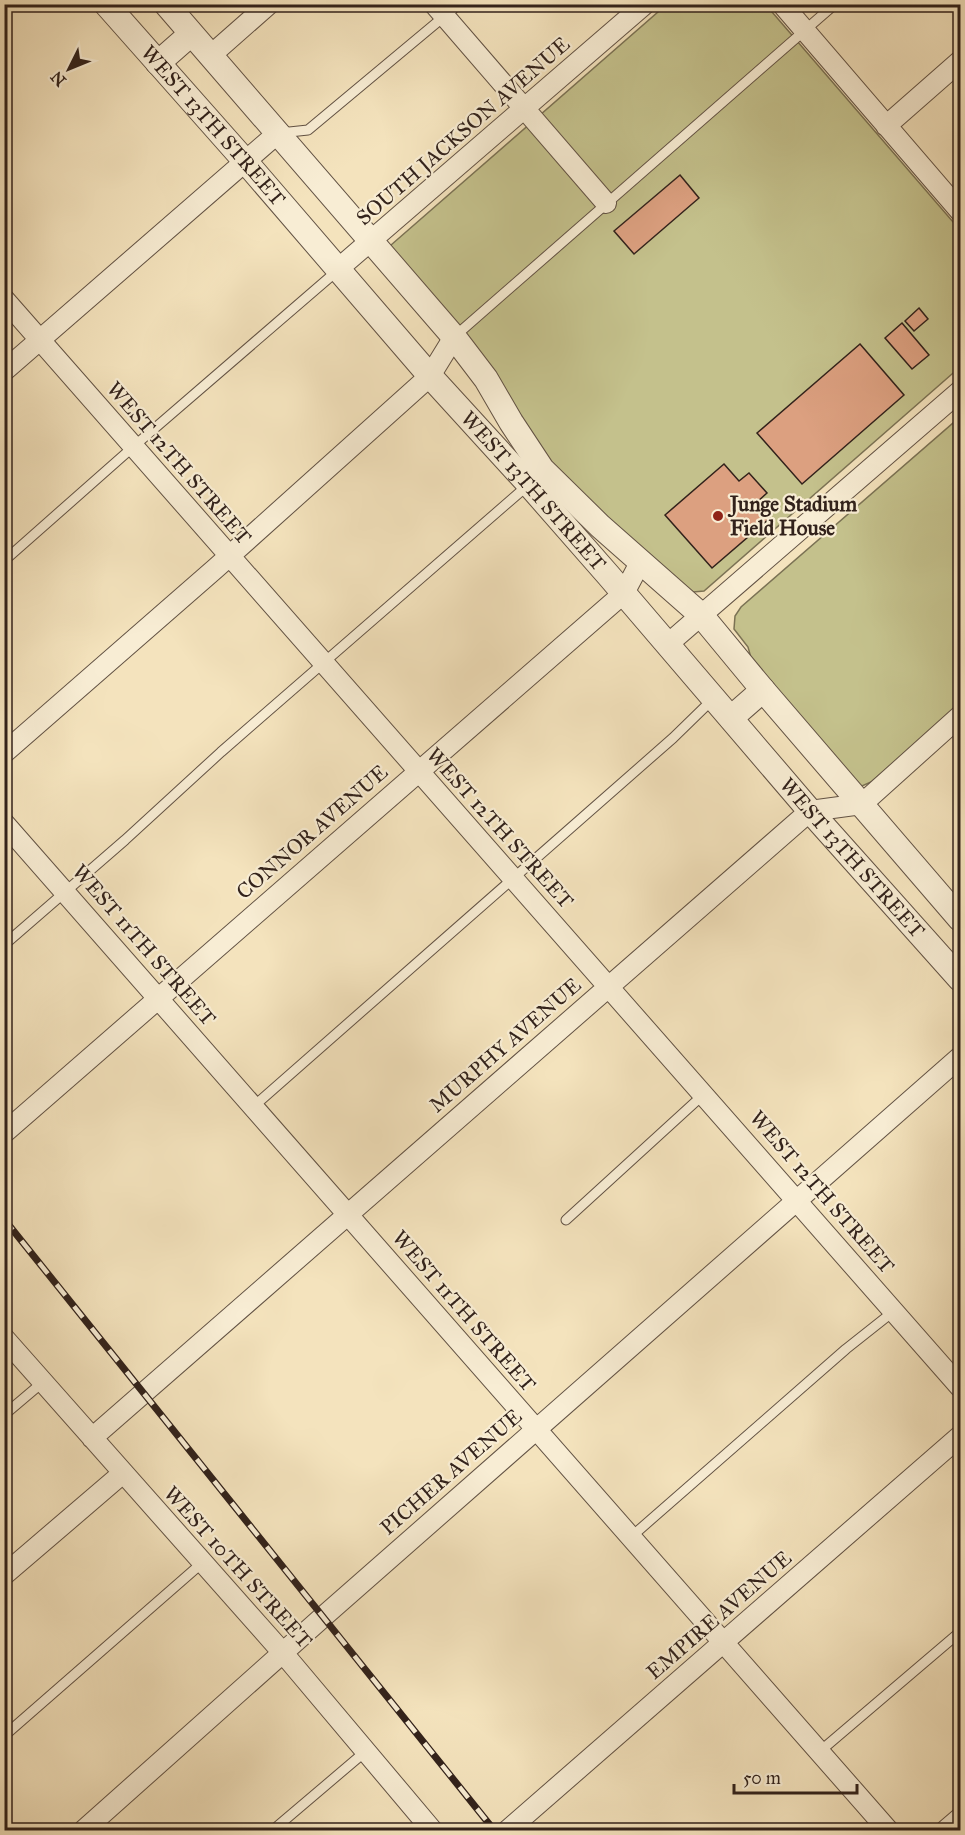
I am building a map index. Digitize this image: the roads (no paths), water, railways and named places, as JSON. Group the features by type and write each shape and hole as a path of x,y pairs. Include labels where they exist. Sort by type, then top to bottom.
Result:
{"street":[{"name":"WEST 13TH STREET","path":"106,4 430,376 624,592 810,811 910,920 960,979"},
{"name":"WEST 13TH STREET","path":"165,4 454,337 486,379 542,469 600,526 701,615 960,919"},
{"path":"210,56 269,4"},
{"name":"SOUTH JACKSON AVENUE","path":"338,269 645,4"},
{"path":"782,4 960,212"},
{"path":"446,9 525,109 606,203"},
{"path":"158,63 191,34"},
{"path":"886,126 960,61"},
{"path":"4,371 278,134"},
{"name":"WEST 12TH STREET","path":"4,299 960,1387"},
{"path":"4,753 230,556 430,376 454,337"},
{"path":"668,644 960,391"},
{"name":"CONNOR AVENUE","path":"4,1132 624,592 641,561"},
{"path":"731,718 763,690"},
{"path":"810,811 862,804 960,716"},
{"name":"MURPHY AVENUE","path":"92,1438 810,811"},
{"name":"WEST 11TH STREET","path":"4,823 818,1753 888,1830"},
{"path":"910,920 941,897"},
{"name":"PICHER AVENUE","path":"84,1830 960,1057"},
{"name":"WEST 10TH STREET","path":"4,1338 283,1653 432,1830"},
{"name":"EMPIRE AVENUE","path":"508,1830 960,1436"},
{"path":"4,1575 123,1473"},
{"path":"946,1830 960,1818"}],"lane":[{"path":"454,337 835,4"},
{"path":"278,134 308,130 446,9"},
{"path":"4,561 338,269"},
{"path":"4,945 221,752 529,484"},
{"path":"254,1106 673,738 714,698"},
{"path":"566,1220 704,1094"},
{"path":"631,1538 846,1349 894,1311"},
{"path":"4,1415 43,1382"},
{"path":"4,1736 202,1563"},
{"path":"818,1753 960,1632"},
{"path":"273,1830 366,1751"}],"railway":[{"path":"4,1219 494,1830"}],"place":[{"name":"Junge Stadium Field House","path":"718,516"}]}
